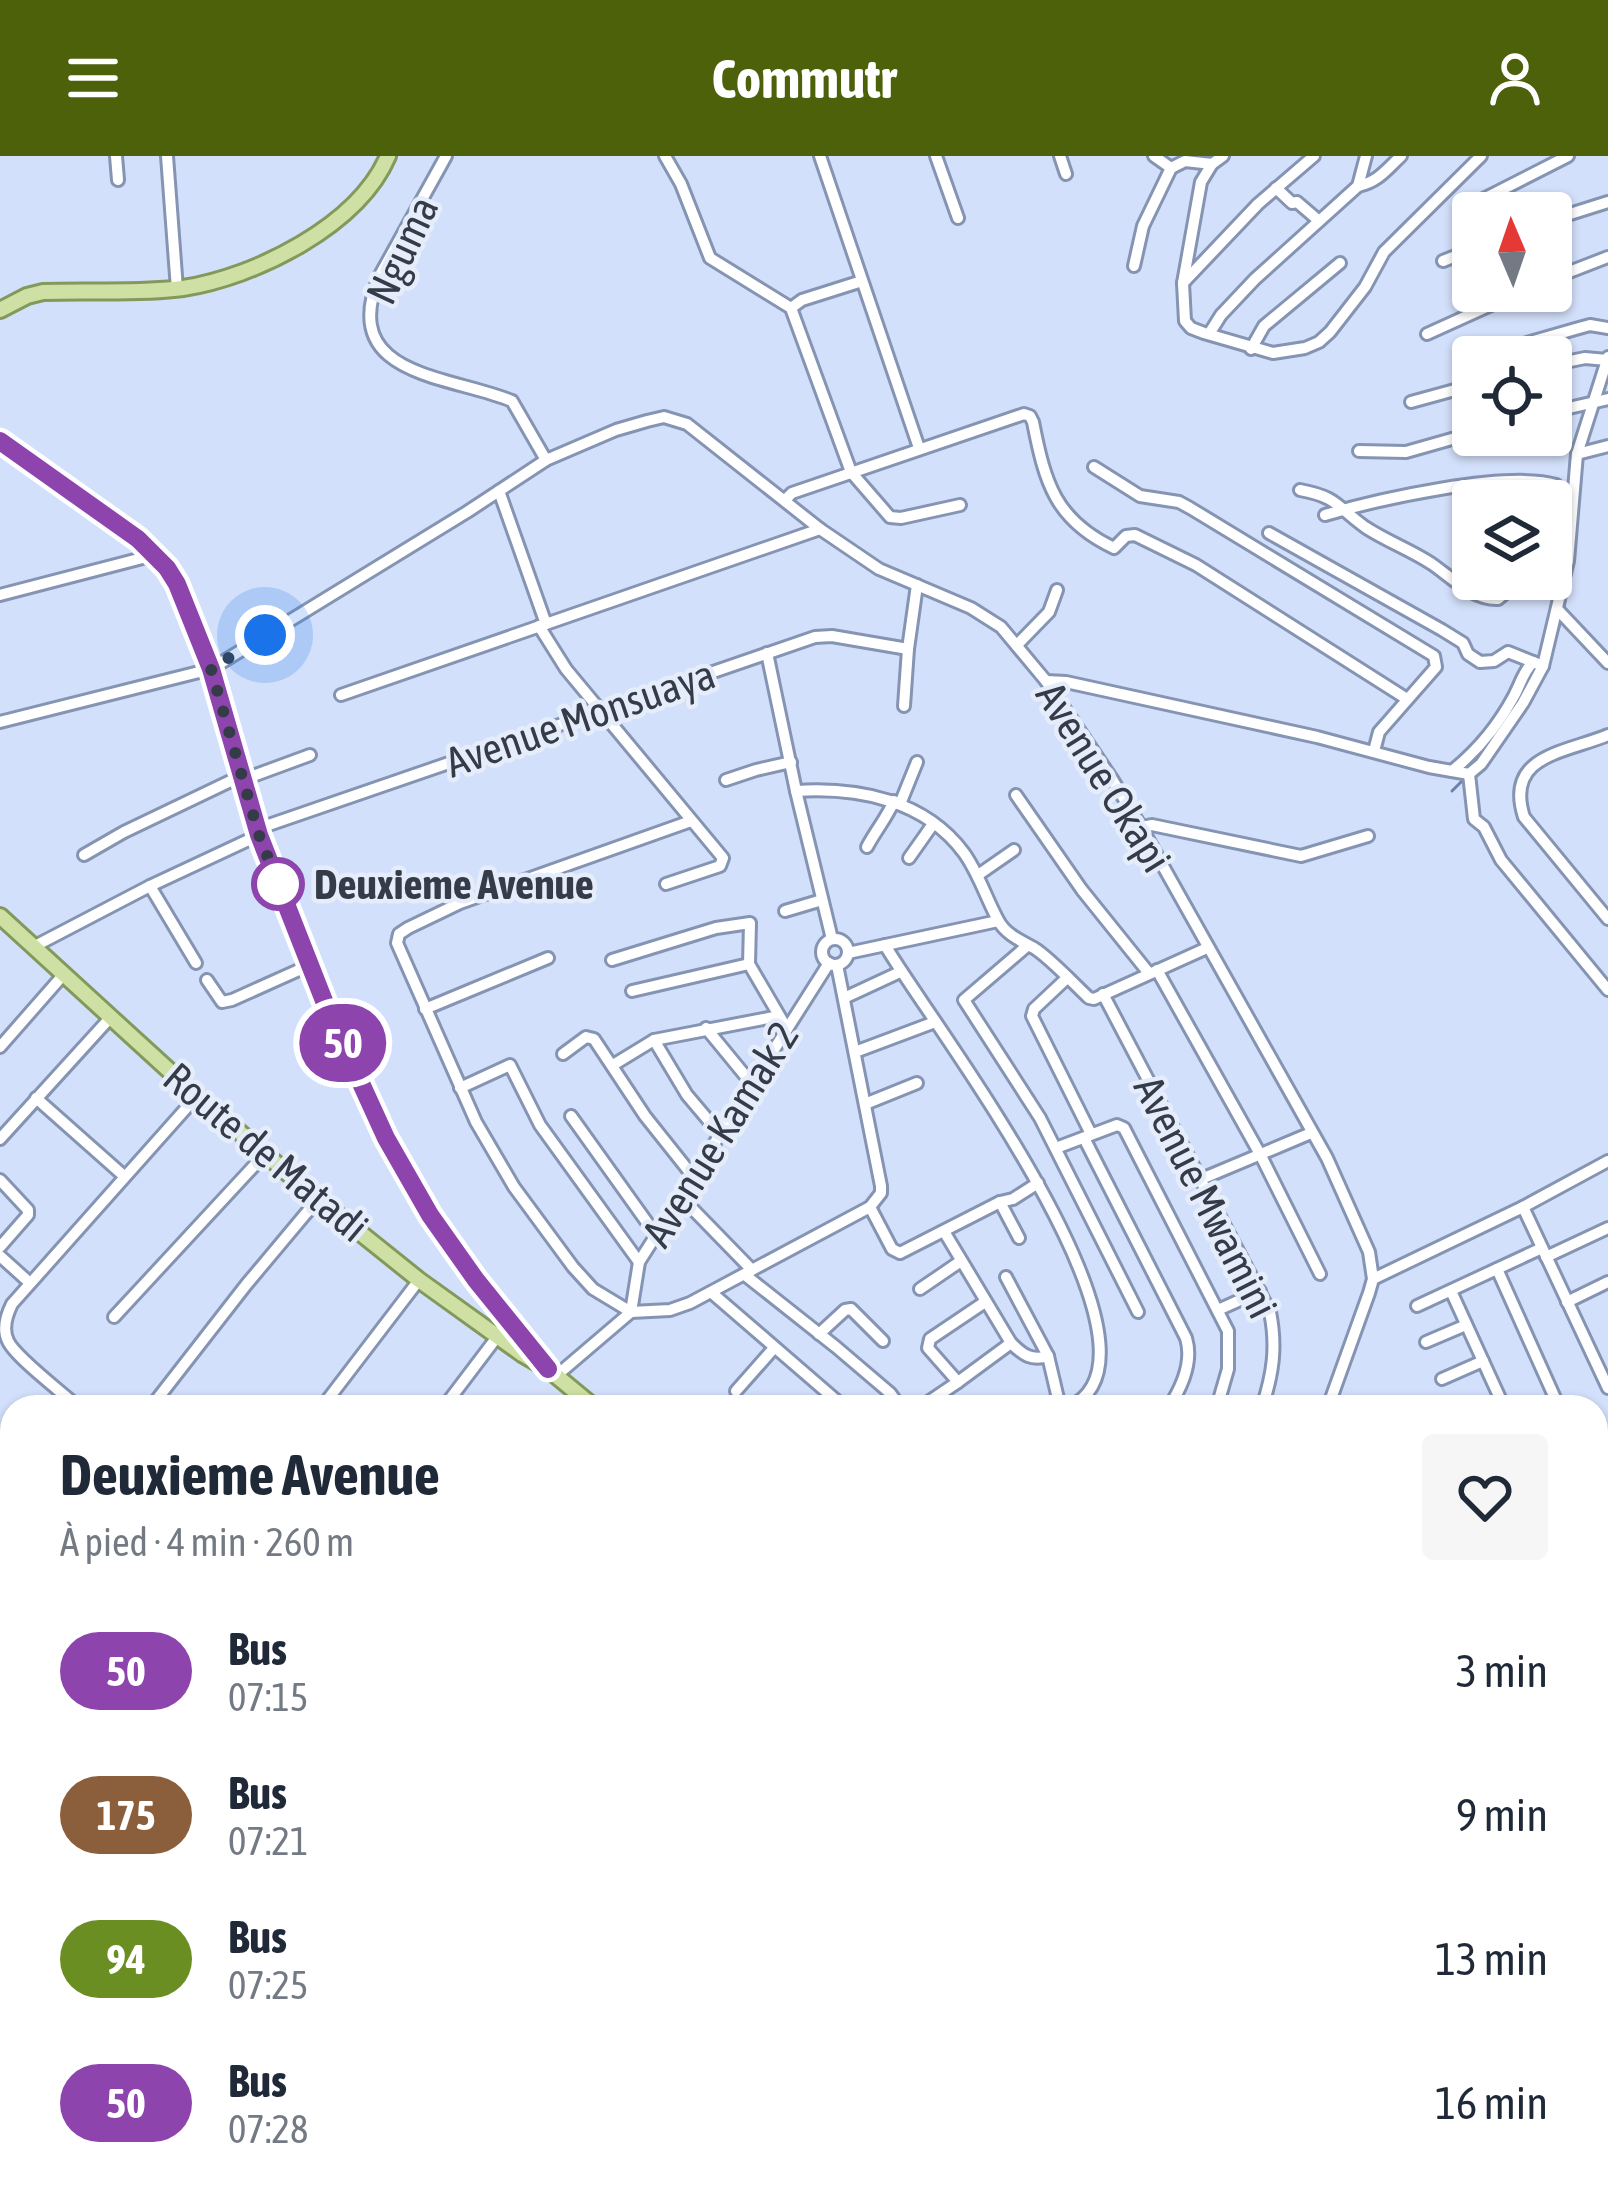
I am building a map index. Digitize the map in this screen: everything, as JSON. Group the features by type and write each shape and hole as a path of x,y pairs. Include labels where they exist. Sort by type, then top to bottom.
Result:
{"main road":[{"path":"0,310 43,292 176,289 248,270 344,215 378,176 388,156"},
{"path":"0,440 138,539 177,584 211,669 258,832 386,1138 430,1215 555,1375"},
{"name":"Route de Matadi","path":"0,916 197,1096 319,1199 419,1280 586,1395"},
{"path":"491,1332 503,1314"},
{"name":"Route de Matadi","path":"555,1375 579,1395"}],"street":[{"path":"116,156 118,180"},
{"path":"167,156 176,289"},
{"name":"Nguma","path":"446,156 370,298 374,337 404,368 512,401 546,460"},
{"path":"665,156 710,258 791,308 851,472 890,517 960,505"},
{"path":"820,156 920,448"},
{"path":"936,156 958,218"},
{"path":"1060,156 1066,174"},
{"path":"1154,156 1171,168"},
{"path":"1183,283 1314,156"},
{"path":"1358,185 1366,156"},
{"path":"1209,334 1221,315 1318,220 1358,185 1381,177 1401,156"},
{"path":"1218,160 1202,182 1183,283 1185,321 1191,328 1273,353 1319,342 1365,287 1384,252 1481,156"},
{"path":"1497,192 1568,156"},
{"path":"1134,266 1143,226 1171,168 1185,161 1218,160"},
{"path":"1276,188 1318,220"},
{"path":"1572,213 1608,202"},
{"path":"1443,261 1452,257"},
{"path":"1572,271 1608,257"},
{"path":"1251,349 1264,326 1340,263"},
{"path":"791,308 862,281"},
{"path":"1427,334 1476,312"},
{"path":"1551,336 1589,325 1608,328"},
{"path":"1572,361 1608,358 1589,402 1572,493"},
{"path":"1411,402 1452,391"},
{"path":"1572,406 1608,399"},
{"path":"785,500 792,493 920,448 1015,416 1030,416 1046,476 1062,509 1077,526 1114,548 1126,536 1135,535 1179,556 1406,699"},
{"name":"Avenue Okapi","path":"546,460 616,430 664,417 676,419 879,569 971,608 1000,627 1046,681 1141,827 1327,1158 1366,1244 1373,1280"},
{"path":"1359,451 1406,452 1452,439"},
{"path":"1577,454 1608,446"},
{"path":"0,722 211,669 546,460"},
{"path":"1094,467 1140,496 1168,499 1190,508 1434,656 1436,667 1379,732 1374,751"},
{"path":"1324,515 1452,489"},
{"path":"1300,490 1323,494 1362,525 1452,579"},
{"path":"499,491 543,625 566,669 721,855 721,866 666,884"},
{"path":"340,695 820,529"},
{"path":"1269,533 1442,629 1463,644 1473,659 1494,661 1508,652 1536,663"},
{"path":"0,595 154,555"},
{"path":"904,706 917,585"},
{"path":"1017,645 1048,612 1058,590"},
{"path":"1560,600 1523,703 1480,755 1469,777 1475,820 1484,826 1501,860 1603,974 1608,990"},
{"path":"1558,610 1608,663"},
{"name":"Avenue Monsuaya","path":"35,946 258,832 767,653 824,635 908,649"},
{"path":"767,653 832,939"},
{"path":"1046,681 1374,751 1469,777"},
{"path":"1608,735 1529,768 1518,799 1524,818 1608,919"},
{"path":"84,855 242,778 310,755"},
{"path":"1452,771 1480,755"},
{"path":"726,780 791,762"},
{"path":"867,847 917,762"},
{"path":"796,790 874,795 897,802 933,824 961,849 998,921 1089,998 1207,948"},
{"path":"1016,795 1082,890 1152,971 1260,1154 1320,1274"},
{"path":"692,821 460,903 408,928 399,934 397,943 476,1122 514,1187 593,1289 631,1312 670,1310 712,1293 871,1207 881,1186 856,1052 833,964 823,958 822,950 832,939 842,941 848,952"},
{"path":"909,858 933,824"},
{"path":"1141,827 1152,825 1301,856 1368,836"},
{"path":"977,875 1014,850"},
{"path":"150,886 196,964"},
{"path":"785,911 822,900"},
{"path":"848,952 998,921"},
{"path":"612,960 716,928 750,923 749,964 787,1029"},
{"path":"885,945 1038,1184 1075,1254 1100,1340 1100,1357 1085,1395"},
{"path":"1027,946 964,1000 1040,1118 1138,1312"},
{"path":"833,964 844,962 848,952"},
{"path":"425,1009 548,958"},
{"path":"632,991 749,964"},
{"name":"Avenue Kamak 2","path":"631,1312 639,1262 833,964"},
{"path":"207,980 222,1002 310,965"},
{"path":"844,998 900,972"},
{"path":"0,1048 64,974"},
{"path":"1067,978 1032,1016 1186,1338 1189,1357 1177,1395"},
{"name":"Avenue Mwamini","path":"1103,994 1270,1312 1275,1357 1265,1395"},
{"path":"613,1065 654,1040 779,1016"},
{"path":"0,1139 110,1018"},
{"path":"856,1052 935,1022"},
{"path":"706,1028 752,1084"},
{"path":"563,1054 586,1037 594,1039 645,1116 692,1175"},
{"path":"654,1040 687,1095 720,1133"},
{"path":"460,1088 510,1065 540,1125 639,1262"},
{"path":"866,1105 917,1083"},
{"path":"64,1395 10,1347 6,1337 12,1304 197,1096"},
{"path":"36,1098 124,1176"},
{"path":"571,1116 656,1235"},
{"path":"1056,1148 1118,1125 1124,1128 1228,1331 1228,1369 1220,1395"},
{"path":"1199,1180 1311,1133"},
{"path":"114,1317 265,1154"},
{"path":"1332,1395 1373,1280 1608,1161"},
{"path":"0,1180 28,1210 0,1246"},
{"path":"871,1207 892,1250 900,1253 1038,1184"},
{"path":"680,1196 748,1272 891,1395"},
{"path":"160,1395 319,1199"},
{"path":"1000,1202 1019,1238"},
{"path":"1523,1208 1608,1388"},
{"path":"1417,1306 1497,1269 1608,1228"},
{"path":"945,1233 1011,1343 1027,1357 1048,1356"},
{"path":"0,1256 30,1283"},
{"path":"920,1289 961,1261"},
{"path":"1497,1269 1554,1395"},
{"path":"1006,1277 1048,1356 1060,1395"},
{"path":"331,1395 419,1280"},
{"path":"1567,1302 1608,1282"},
{"path":"1218,1310 1260,1291"},
{"path":"1450,1291 1499,1395"},
{"path":"712,1293 830,1395"},
{"path":"958,1382 927,1343 985,1302"},
{"path":"820,1334 850,1309 883,1340"},
{"path":"555,1375 631,1312"},
{"path":"1426,1342 1466,1325"},
{"path":"452,1395 491,1332"},
{"path":"939,1395 1011,1343"},
{"path":"1592,1354 1608,1346"},
{"path":"736,1391 774,1348"},
{"path":"1442,1379 1483,1360"}],"waterway":[{"path":"1564,608 1565,600"},
{"path":"1554,643 1562,617"},
{"path":"1452,791 1464,779"}],"bus line":[{"name":"50","path":"0,441 138,539 177,584 211,669 259,835 328,1011 386,1138 430,1215 548,1369"}],"place":[{"name":"Deuxieme Avenue","path":"278,884"}],"route":[{"path":"265,635 211,669 278,884"}]}
